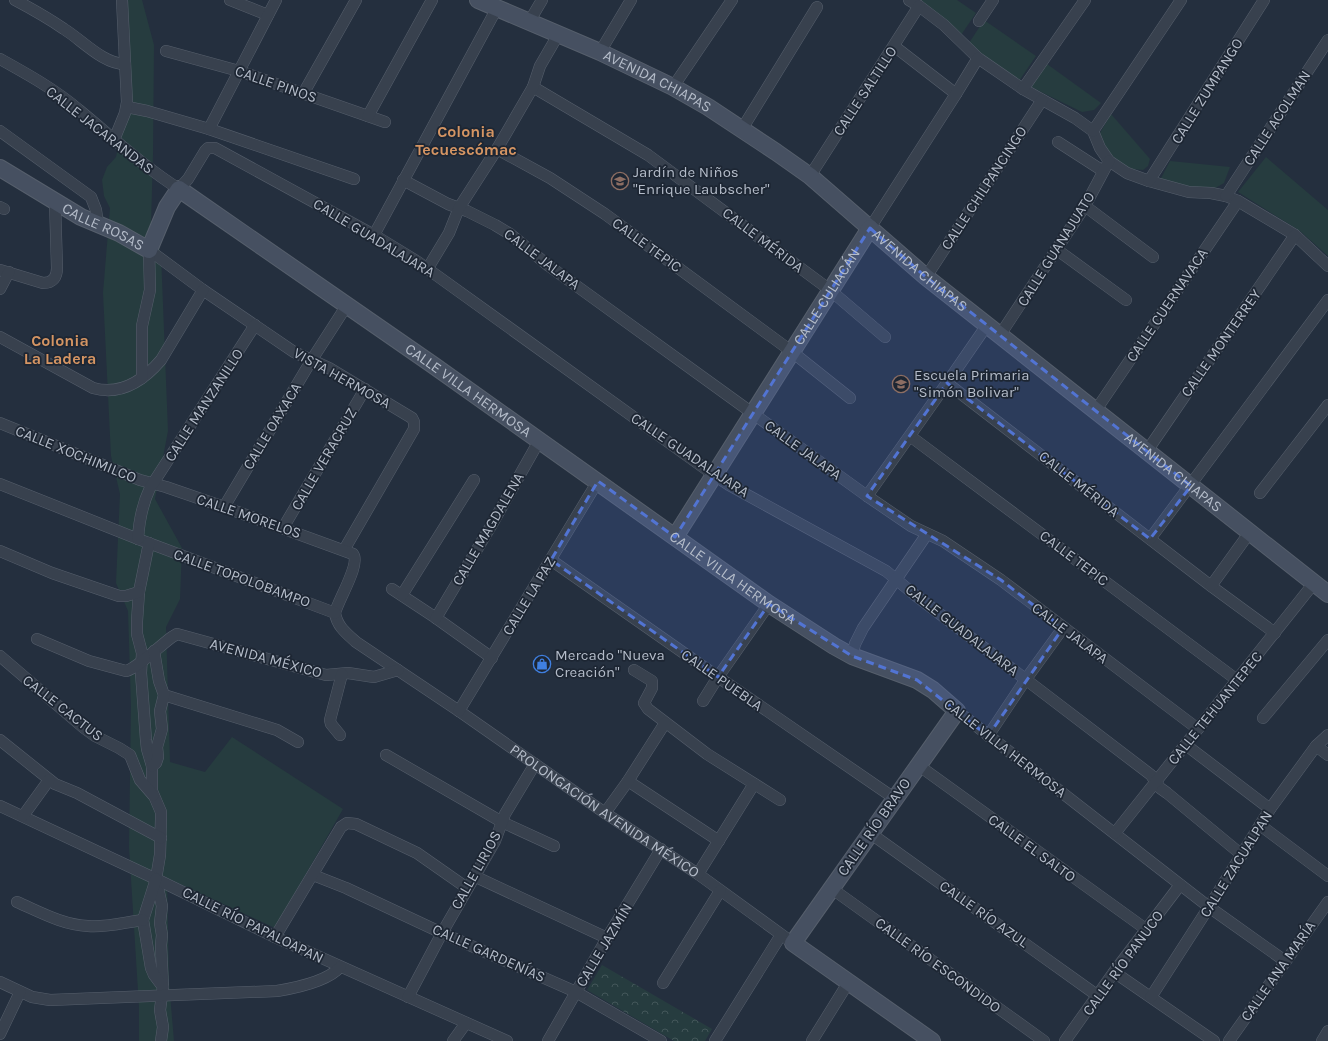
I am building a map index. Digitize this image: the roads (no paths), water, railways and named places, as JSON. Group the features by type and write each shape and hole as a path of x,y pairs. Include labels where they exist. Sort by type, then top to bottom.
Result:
{"street":[{"path":"15,0 66,30 106,59 115,63 125,64"},
{"path":"114,140 122,122 126,107 122,0"},
{"path":"230,0 268,15"},
{"path":"209,129 276,0"},
{"path":"303,94 356,0"},
{"path":"368,116 432,0"},
{"name":"AVENIDA CHIAPAS","path":"478,0 600,52 673,87 742,129 810,176 926,277 1328,594"},
{"path":"529,22 542,0"},
{"path":"600,52 631,0"},
{"path":"673,87 732,0"},
{"path":"909,0 920,6 944,25 978,58 1023,89 1076,118 1093,132 1106,166"},
{"path":"979,21 993,0"},
{"path":"1023,89 1086,0"},
{"path":"1093,132 1181,0"},
{"name":"CALLE ZUMPANGO","path":"1150,182 1264,0"},
{"name":"CALLE SALTILLO","path":"810,176 920,6"},
{"path":"742,129 817,7"},
{"path":"374,235 497,8"},
{"path":"428,268 449,233 459,208 497,150 533,87 540,66 558,35"},
{"name":"CALLE ACOLMAN","path":"1226,196 1328,40"},
{"path":"894,46 956,94"},
{"name":"CALLE PINOS","path":"166,51 239,71 385,122"},
{"name":"CALLE CULIACÁN","path":"675,537 791,351 978,58"},
{"name":"CALLE JACARANDAS","path":"0,59 39,82 78,109 114,140 179,189"},
{"name":"CALLE MÉRIDA","path":"533,87 648,154 830,290 885,338"},
{"name":"CALLE CHILPANCINGO","path":"926,277 1042,100"},
{"path":"126,107 147,111 209,129 354,180"},
{"path":"0,131 91,197 96,210 98,224"},
{"path":"1058,142 1106,166 1150,182 1189,192 1211,193 1226,196 1238,201 1295,235 1328,266"},
{"name":"CALLE GUADALAJARA","path":"179,189 188,179 204,152 211,147 219,149 374,235 428,268 453,288 714,475 742,492 882,568 915,595 1147,772 1167,794 1242,855"},
{"name":"CALLE TEPIC","path":"497,150 550,178 605,214 791,351 850,398"},
{"name":"CALLE GUANAJUATO","path":"1000,335 1085,206 1106,166"},
{"name":"CALLE ROSAS","path":"0,168 81,217 119,233 149,250 167,207 179,189"},
{"name":"CALLE JALAPA","path":"403,180 448,204 477,215 510,234 549,266 867,496 912,526 943,541 1001,580 1198,729"},
{"name":"CALLE VILLA HERMOSA","path":"179,189 347,305 770,604 852,656 917,680 933,690 988,736 1115,833 1209,908 1285,961"},
{"path":"0,289 4,271 43,283 50,282 56,277 55,201"},
{"name":"CALLE CUERNAVACA","path":"1096,410 1238,201"},
{"path":"1085,206 1153,257"},
{"name":"CALLE MONTERREY","path":"1146,451 1295,235"},
{"path":"1056,249 1126,300"},
{"path":"142,378 142,326 150,290 149,250"},
{"name":"VISTA HERMOSA","path":"149,250 203,290 294,352 329,368 412,418 414,426 344,550"},
{"path":"0,337 93,388 104,391 116,390 128,386 155,368 203,290"},
{"path":"1150,539 1191,486 1328,300"},
{"name":"CALLE OAXACA","path":"224,507 311,360 347,305"},
{"name":"CALLE MANZANILLO","path":"138,539 139,521 144,503 153,484 255,325"},
{"path":"867,496 987,325"},
{"name":"CALLE MÉRIDA","path":"947,383 1211,586 1275,633"},
{"name":"CALLE VERACRUZ","path":"283,528 365,389"},
{"path":"1260,493 1328,405"},
{"name":"CALLE XOCHIMILCO","path":"0,423 153,484"},
{"name":"CALLE TEPIC","path":"910,436 1237,680"},
{"name":"CALLE MAGDALENA","path":"436,618 491,526 539,441"},
{"path":"402,595 474,480"},
{"name":"CALLE LA PAZ","path":"459,711 598,482"},
{"name":"CALLE TOPOLOBAMPO","path":"0,484 138,539 335,613"},
{"name":"CALLE MORELOS","path":"153,484 224,507 344,550"},
{"path":"1211,586 1250,532"},
{"path":"852,656 855,644 863,628 927,534"},
{"path":"149,543 139,592 137,634 142,653 141,673 147,749 152,766 153,795 161,812 161,838 156,879 143,920 151,968 163,991"},
{"path":"0,550 52,573 118,596 126,596 139,592"},
{"path":"335,613 356,560 355,555 344,550"},
{"name":"CALLE PUEBLA","path":"550,560 894,798"},
{"name":"CALLE TEHUANTEPEC","path":"1115,833 1314,583"},
{"path":"392,589 492,658"},
{"path":"703,701 718,677 770,604"},
{"name":"PROLONGACIÓN AVENIDA MÉXICO","path":"335,613 336,620 342,630 356,642 459,711 605,813 661,849 700,870 720,891 932,1041"},
{"path":"988,736 1026,679 1063,628"},
{"name":"AVENIDA MÉXICO","path":"37,639 89,661 123,671 128,671 172,637 179,634 326,675 342,674 374,676 398,670"},
{"path":"1263,718 1328,640"},
{"path":"152,766 156,763 158,757 157,747 162,729 160,711 164,695 159,681 154,651"},
{"name":"CALLE CACTUS","path":"0,656 84,728 130,756 140,780 153,795"},
{"path":"634,670 652,681 652,688 644,701 645,705 665,723 707,754 780,800"},
{"path":"340,735 331,724 330,720 342,674"},
{"path":"164,695 277,730 298,742"},
{"name":"CALLE RÍO BRAVO","path":"715,1041 787,939 831,888 957,711"},
{"path":"605,813 628,781 665,723"},
{"name":"CALLE ZACUALPAN","path":"1151,998 1270,809 1316,746 1328,734"},
{"path":"0,740 50,780 161,838"},
{"path":"1186,745 1270,809"},
{"path":"1316,746 1328,755"},
{"path":"386,755 502,822 554,846"},
{"name":"CALLE LIRIOS","path":"408,997 442,932 495,841 505,814 535,764"},
{"name":"CALLE EL SALTO","path":"918,765 1147,930"},
{"path":"23,816 50,780"},
{"path":"628,781 719,841"},
{"path":"700,870 754,784"},
{"name":"CALLE RÍO PAPALOAPAN","path":"0,806 275,937 507,1041"},
{"path":"275,937 342,827 348,823 356,824 418,853 467,888"},
{"path":"1260,825 1328,876"},
{"name":"CALLE RÍO AZUL","path":"870,833 1098,996"},
{"name":"CALLE JAZMÍN","path":"548,1041 607,938 661,849"},
{"name":"CALLE GARDENÍAS","path":"313,875 346,888 576,992 661,1041"},
{"path":"474,876 607,938"},
{"path":"156,879 162,906 160,923 162,935 163,991 160,1010 163,1027 160,1041"},
{"name":"CALLE RÍO PANUCO","path":"1065,1041 1114,972 1180,885"},
{"name":"CALLE RÍO ESCONDIDO","path":"831,888 1044,1041"},
{"path":"663,984 720,891"},
{"path":"18,902 73,925 93,926 143,920"},
{"name":"CALLE ANA MARÍA","path":"1229,1041 1285,961 1327,907"},
{"path":"0,982 20,992 41,999 50,1000 163,991 277,991 310,983 335,972 340,967"},
{"path":"1114,972 1151,998 1198,1036 1214,1041"},
{"path":"816,1040 848,983"},
{"path":"0,1034 20,992"},
{"path":"453,1041 466,1023"},
{"path":"1322,1041 1328,1031"}],"place":[{"name":"Jardín de Niños \"Enrique Laubscher\"","path":"620,181"},
{"name":"Escuela Primaria \"Simón Bolivar\"","path":"901,384"},
{"name":"Mercado \"Nueva Creación\"","path":"542,664"}],"district":[{"name":"Colonia Tecuescómac","path":"466,140"},
{"name":"Colonia La Ladera","path":"60,349"}]}
